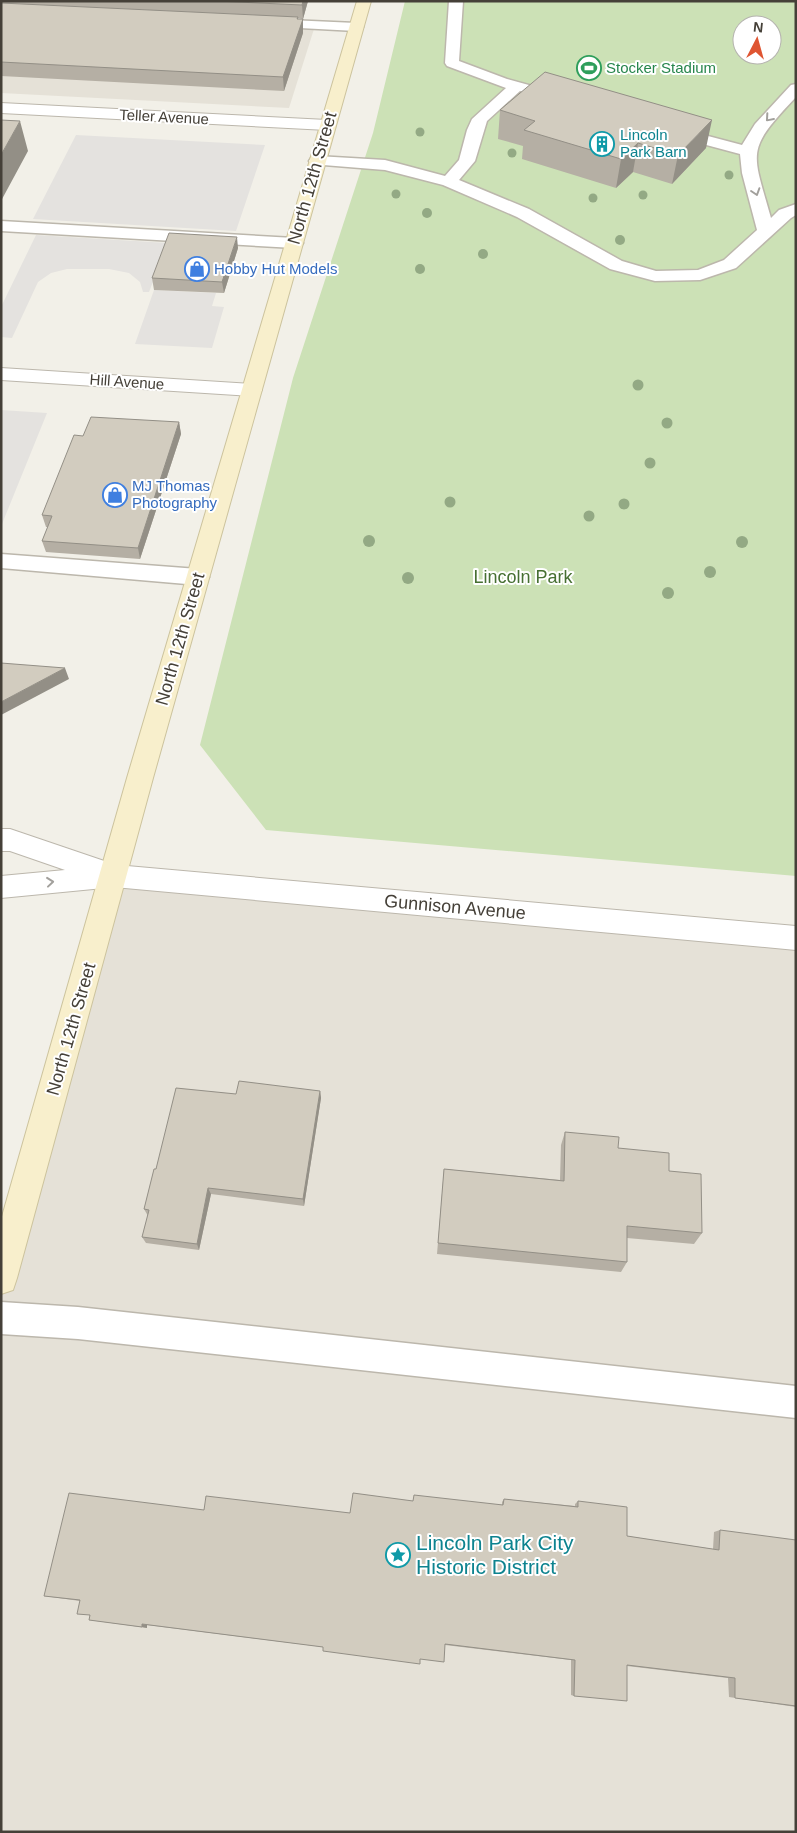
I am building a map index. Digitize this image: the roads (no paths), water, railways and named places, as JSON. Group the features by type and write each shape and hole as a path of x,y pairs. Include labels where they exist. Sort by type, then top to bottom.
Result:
{"main road":[{"name":"North 12th Street","path":"1,1278 140,778 364,1"}],"street":[{"name":"Teller Avenue","path":"1,108 327,125"},
{"name":"Hill Avenue","path":"1,374 252,390"},
{"name":"Gunnison Avenue","path":"1,840 10,840 114,876"},
{"name":"Gunnison Avenue","path":"1,887 114,876 796,938"}],"lane":[{"path":"456,1 452,63 517,86 573,102"},
{"path":"249,22 356,28"},
{"path":"449,182 468,161 475,130 480,119 517,86"},
{"path":"766,232 750,169 748,151 755,134 796,88"},
{"path":"657,127 748,151"},
{"path":"317,161 384,165 449,182 523,213 616,265 655,276 700,275 730,264 785,214 796,209"},
{"path":"1,226 294,243"},
{"path":"1,561 198,577"},
{"path":"1,1318 88,1324 796,1402"}],"place":[{"name":"Stocker Stadium","path":"589,68"},
{"name":"Lincoln Park Barn","path":"602,144"},
{"name":"Hobby Hut Models","path":"197,269"},
{"name":"MJ Thomas Photography","path":"115,495"},
{"name":"Lincoln Park City Historic District","path":"398,1555"}],"park label":[{"name":"Lincoln Park","path":"523,577"}]}
